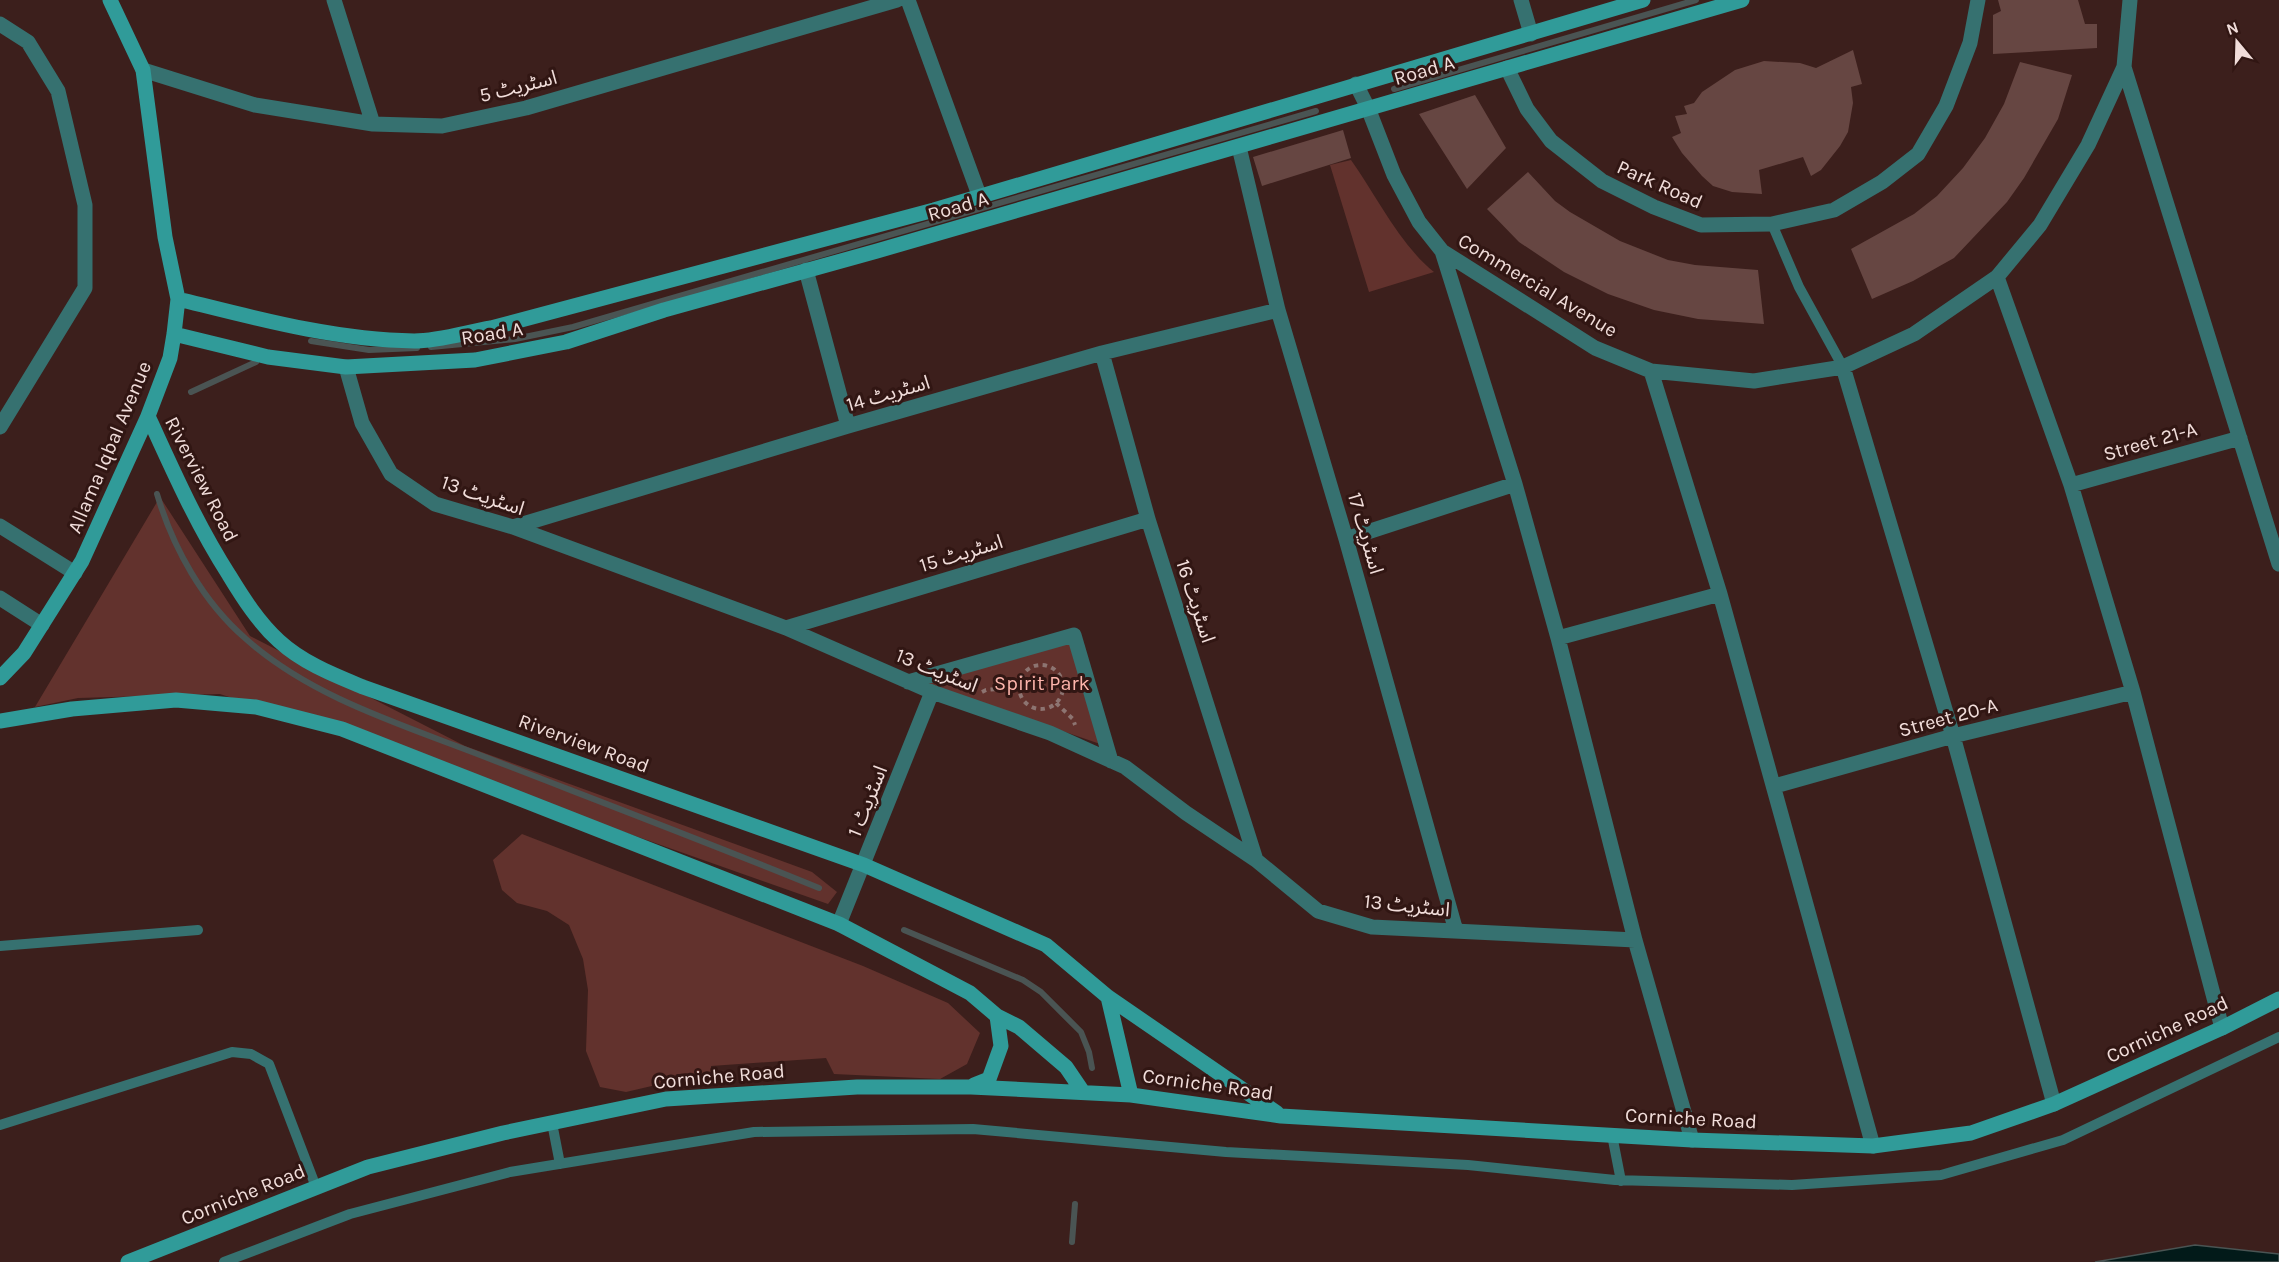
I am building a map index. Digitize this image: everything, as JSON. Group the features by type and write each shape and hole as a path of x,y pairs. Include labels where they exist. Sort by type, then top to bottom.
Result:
{"street":[{"name":"Allama Iqbal Avenue","path":"0,678 24,653 82,561 148,416 170,358 174,334 178,298 165,237 143,70 110,0"},
{"path":"334,0 373,124"},
{"name":"اسٹریٹ 5","path":"143,70 255,105 373,124 442,126 526,108 897,0"},
{"path":"908,0 979,195"},
{"path":"1521,0 1531,34"},
{"name":"Road A","path":"178,298 270,322 350,337 416,341 491,328 934,210 1643,0"},
{"name":"Road A","path":"174,334 268,357 346,367 475,360 566,342 664,310 1239,147 1742,0"},
{"name":"Park Road","path":"1507,68 1527,110 1551,141 1602,181 1654,207 1701,225 1772,224 1834,210 1882,182 1918,154 1946,106 1970,43 1978,0"},
{"name":"Commercial Avenue","path":"1356,84 1368,108 1394,176 1419,222 1442,251 1595,348 1651,371 1754,381 1843,368 1914,334 1996,277 2040,225 2082,155 2124,67 2130,0"},
{"path":"0,24 28,42 58,91 86,206 85,288 0,427"},
{"path":"2124,67 2279,564"},
{"name":"اسٹریٹ 17","path":"1239,147 1278,310 1346,539 1456,931"},
{"path":"1442,251 1515,484 1558,638 1635,940 1692,1140"},
{"path":"806,270 848,426"},
{"path":"1996,277 2071,485 2133,692 2222,1028"},
{"name":"اسٹریٹ 14","path":"513,528 848,426 1102,353 1278,310"},
{"name":"اسٹریٹ 16","path":"1102,353 1148,519 1256,860"},
{"name":"اسٹریٹ 13","path":"346,367 362,423 391,474 435,504 513,528 786,628 932,692 1050,733 1125,767 1186,813 1256,860 1318,911 1372,927 1635,940"},
{"path":"1843,368 1953,736 2054,1104"},
{"path":"1651,371 1720,594 1775,786 1873,1146"},
{"name":"Riverview Road","path":"148,416 190,507 245,600 279,641 316,666 363,687 864,865 1046,945 1108,997 1281,1116"},
{"name":"Street 21-A","path":"2071,485 2240,438"},
{"path":"1346,539 1515,484"},
{"name":"اسٹریٹ 15","path":"786,628 1148,519"},
{"path":"0,526 75,573"},
{"path":"1558,638 1720,594"},
{"path":"0,598 42,625"},
{"path":"908,682 1074,635 1111,761"},
{"name":"اسٹریٹ 1","path":"838,924 864,865 932,692"},
{"name":"Street 20-A","path":"1775,786 1953,736 2133,692"},
{"path":"0,721 72,709 176,700 255,707 342,729 838,924 970,993 997,1016 1019,1026 1066,1067 1083,1092"},
{"path":"1108,997 1131,1095"},
{"name":"Corniche Road","path":"128,1262 368,1167 503,1133 666,1099 856,1087 971,1087 1131,1095 1281,1116 1692,1140 1873,1146 1971,1132 2054,1104 2222,1028 2279,999"},
{"path":"971,1087 989,1079 1001,1046 997,1016"}],"lane":[{"path":"1772,224 1798,286 1843,368"},
{"path":"0,946 198,930"},
{"path":"224,1262 350,1214 510,1172 754,1132 973,1129 1226,1152 1468,1165 1621,1180 1792,1185 1941,1175 2063,1140 2279,1037"},
{"path":"0,1125 232,1052 251,1054 269,1064 316,1188"},
{"path":"552,1123 560,1164"},
{"path":"1612,1135 1621,1180"}],"path":[{"path":"1043,665 1050,667 1061,677 1063,684 1060,698 1056,703 1042,709 1035,708 1023,700 1019,687 1020,680 1029,668 1043,665"},
{"path":"968,705 975,696 986,690 1019,687"},
{"path":"1056,703 1073,719 1076,727 1100,723"}],"green space":[{"path":"1351,160 1399,234 1434,272 1369,292 1330,165"},
{"path":"160,497 250,636 465,746 812,872 837,892 828,904 437,766 220,694 78,698 35,707"},
{"name":"Spirit Park","path":"1068,635 1103,745 914,680"},
{"path":"522,834 863,966 948,1003 980,1033 967,1064 940,1079 834,1074 826,1058 711,1066 711,1083 656,1085 626,1092 600,1087 586,1051 588,990 583,959 569,925 547,911 517,903 502,890 493,860"}],"water":[{"path":"2195,1245 2279,1254 2279,1262 2095,1262"}],"building":[{"path":"1998,0 2078,0 2085,24 2097,24 2097,48 1993,54 1993,15 2001,11"},
{"path":"1853,50 1862,84 1851,87 1853,103 1848,132 1821,170 1811,176 1803,157 1759,170 1762,194 1732,192 1713,186 1702,176 1682,153 1672,137 1681,133 1675,116 1687,114 1684,106 1694,103 1702,92 1735,70 1764,61 1800,63 1816,68"},
{"path":"2020,62 2072,75 2058,119 2024,178 2007,202 1954,258 1913,281 1872,299 1851,249 1914,214 1937,196 1963,168 1985,138 2004,104"},
{"path":"1475,95 1506,148 1467,189 1419,114"},
{"path":"1343,130 1351,158 1262,186 1253,157"},
{"path":"1528,172 1555,201 1620,241 1668,260 1695,265 1758,270 1764,324 1698,319 1654,310 1608,294 1564,272 1519,242 1487,209"}],"waterway":[{"path":"1394,89 1696,0"},
{"path":"431,347 515,339 573,327 1316,111"},
{"path":"311,341 369,350 417,348"},
{"path":"191,392 256,362"},
{"path":"157,494 181,554 191,573 216,608 246,639 299,677 388,720 819,888"},
{"path":"904,930 1023,980 1041,992 1081,1032 1089,1052 1092,1068"},
{"path":"1072,1242 1075,1204"}]}
